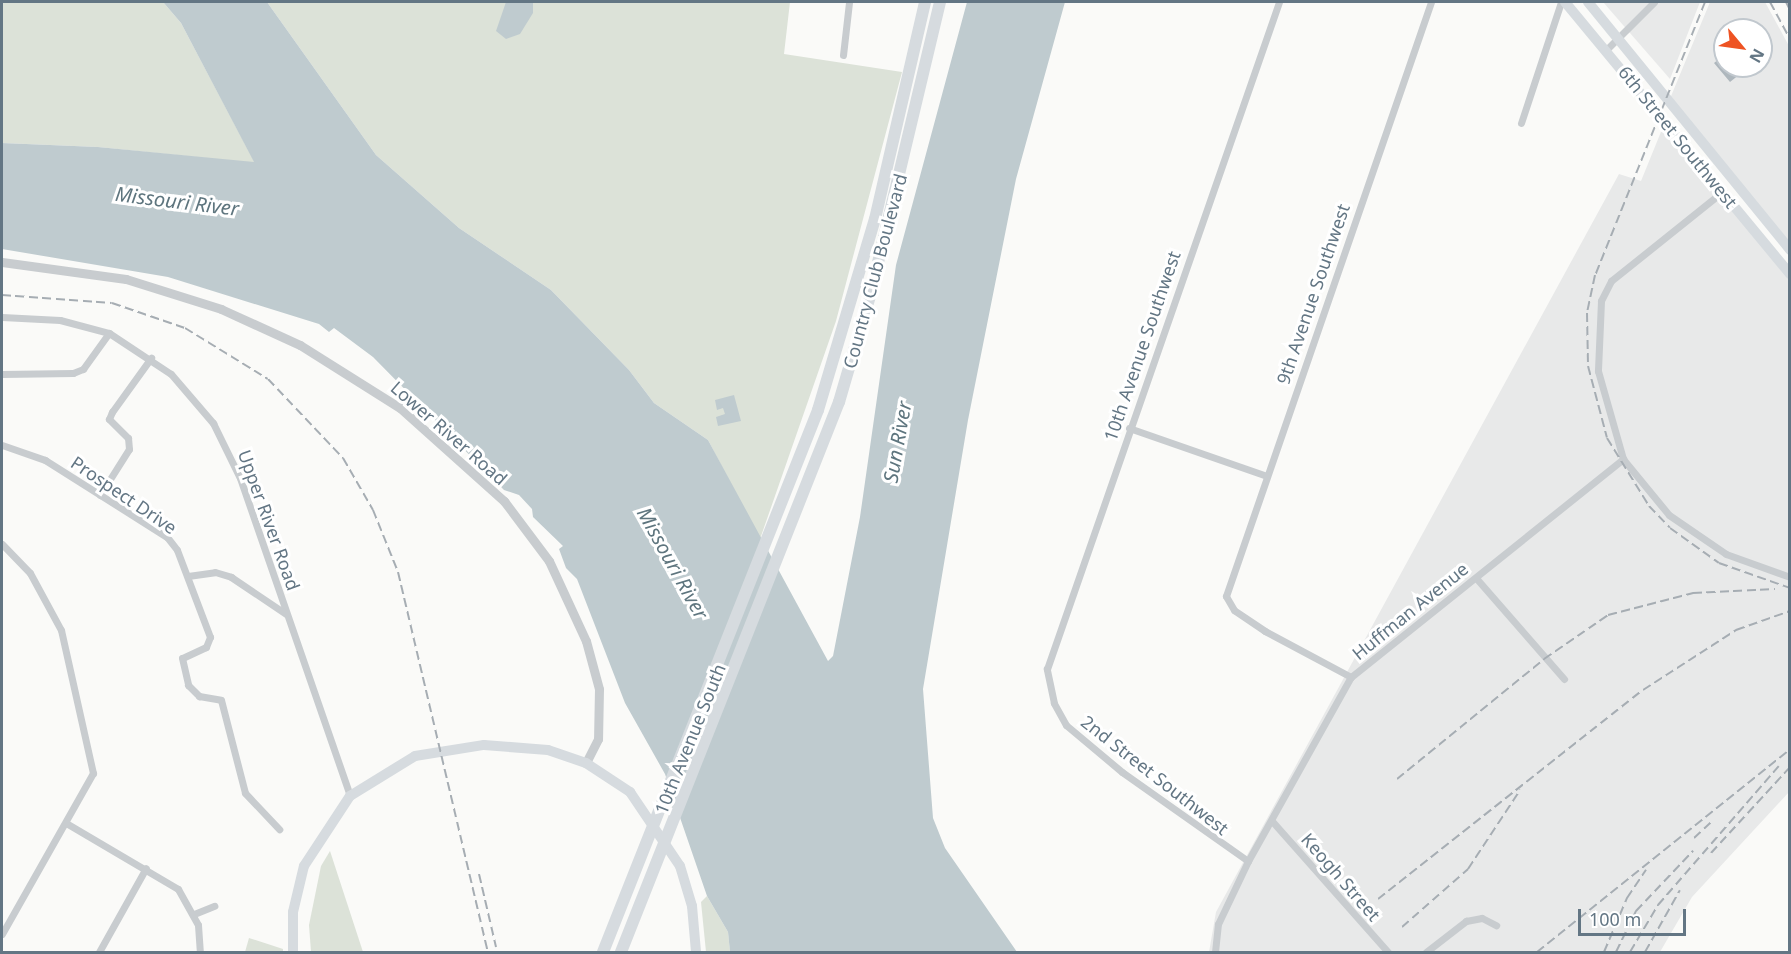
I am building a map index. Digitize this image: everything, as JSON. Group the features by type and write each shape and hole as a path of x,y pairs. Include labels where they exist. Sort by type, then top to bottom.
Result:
{"highway":[{"name":"Country Club Boulevard","path":"776,525 818,410 872,230 925,2"},
{"name":"Country Club Boulevard","path":"788,534 839,402 870,296 940,2"},
{"name":"10th Avenue South","path":"603,952 776,525"},
{"name":"10th Avenue South","path":"621,952 788,534"}],"main road":[{"name":"6th Street Southwest","path":"1563,2 1606,50 1790,274"},
{"name":"6th Street Southwest","path":"1588,2 1790,250"},
{"path":"293,952 293,912 304,866 350,796 415,756 459,746 548,750 586,763 630,792 680,866 692,906 696,952"}],"street":[{"path":"843,55 849,2"},
{"name":"10th Avenue Southwest","path":"1054,703 1049,660 1279,2"},
{"name":"9th Avenue Southwest","path":"1351,677 1265,631 1234,610 1226,596 1431,2"},
{"path":"1521,123 1563,2"},
{"path":"1606,50 1654,2"},
{"path":"1722,192 1611,281 1601,301 1598,371 1623,459 1686,531 1734,558 1790,578"},
{"name":"Lower River Road","path":"2,262 126,279 221,309 300,345 400,408 504,501 549,561 586,641 599,689 598,739 586,763"},
{"name":"Upper River Road","path":"2,317 38,316 109,333 151,358 196,401 225,445 350,796"},
{"path":"2,374 83,369 109,333"},
{"path":"100,495 129,449 128,438 110,420 112,412 151,358"},
{"path":"1129,428 1267,476"},
{"name":"Prospect Drive","path":"2,445 29,452 166,537 188,576 210,642 182,658 188,686 199,696 221,700 245,793 279,829"},
{"name":"Huffman Avenue","path":"1215,952 1218,924 1248,861 1351,677 1623,459"},
{"path":"2,544 30,573 62,630 93,772 2,934"},
{"path":"188,576 215,572 231,577 286,614"},
{"path":"1476,578 1564,679"},
{"name":"2nd Street Southwest","path":"1054,703 1066,725 1090,746 1248,861"},
{"name":"Keogh Street","path":"1272,821 1388,952"},
{"path":"66,823 146,868 178,889 194,914 201,942 200,952"},
{"path":"99,952 146,868"},
{"path":"194,914 214,906"},
{"path":"1426,952 1466,921 1482,918 1496,925"}],"shaded area":[{"path":"2,2 163,2 181,23 255,163 98,147 2,143"},
{"path":"267,2 790,2 784,54 902,72 836,321 760,539 708,440 654,403 629,370 551,290 459,228 376,155"},
{"path":"1603,2 1700,2 1670,79"},
{"path":"1710,2 1765,2 1789,46 1789,250 1669,101"},
{"path":"1665,122 1789,274 1789,792 1692,897 1660,952 1209,952 1216,912 1619,174 1641,181"},
{"path":"330,851 363,952 311,952 309,925 321,866"},
{"path":"707,896 728,932 730,952 706,952 701,902"},
{"path":"249,938 283,949 283,952 245,952"}],"water":[{"path":"163,2 267,2 376,155 459,228 551,290 629,370 654,403 708,440 828,661 833,656 860,517 896,265 967,2 1065,2 1016,179 968,420 923,689 933,818 945,848 1017,952 730,952 728,932 707,896 665,774 625,703 577,579 566,568 559,549 563,546 533,517 532,509 519,495 504,490 373,357 334,328 329,332 319,324 168,277 2,249 2,143 98,147 254,162 181,23"},
{"path":"506,2 533,2 533,13 520,34 506,39 496,31"},
{"path":"734,395 741,421 718,426 716,417 725,414 723,408 717,410 715,400"}],"railway":[{"path":"1705,2 1595,275 1587,313 1588,366 1607,438 1649,506 1670,528 1719,563 1790,588"},
{"path":"1770,2 1790,39"},
{"path":"1786,2 1790,10"},
{"path":"2,295 112,303 185,328 268,379 343,458 373,510 398,572 488,952"},
{"path":"1397,779 1544,659 1608,615 1693,593 1775,589"},
{"path":"1378,899 1643,690 1736,630 1790,611"},
{"path":"1537,952 1790,749"},
{"path":"1630,952 1658,905 1779,766"},
{"path":"1711,853 1790,767"},
{"path":"1402,927 1468,869 1520,790"},
{"path":"1694,838 1712,821"},
{"path":"1616,952 1636,911 1693,851"},
{"path":"1604,952 1627,898 1646,870"},
{"path":"479,874 496,947"},
{"path":"1645,952 1680,890"}],"water label":[{"name":"Missouri River","path":"177,201"},
{"name":"Sun River","path":"897,442"},
{"name":"Missouri River","path":"673,563"}]}
